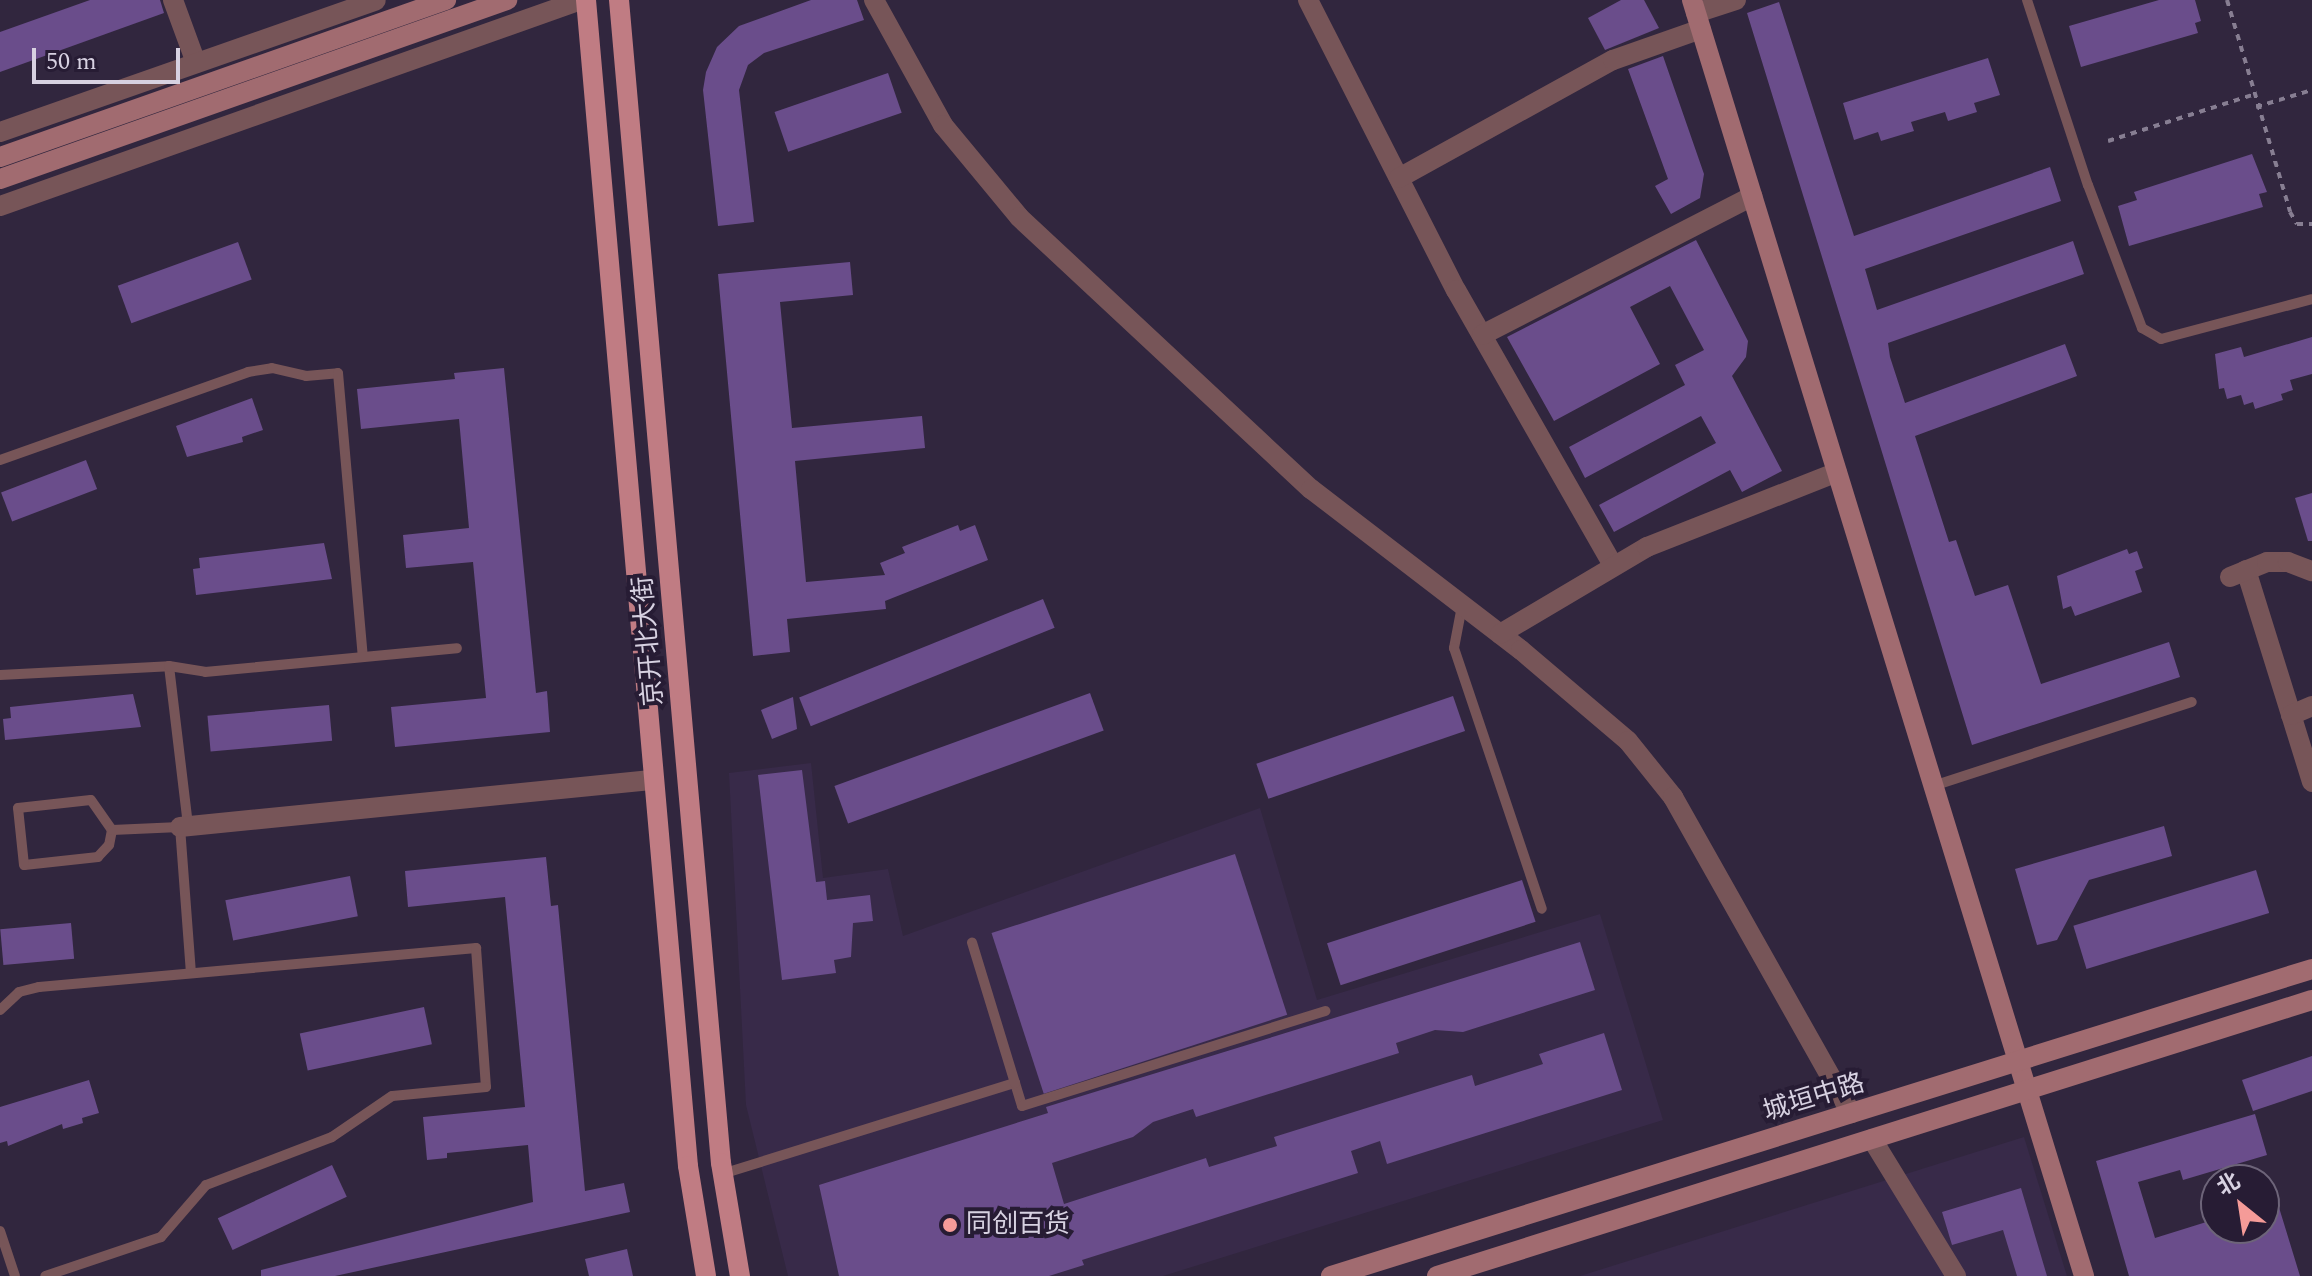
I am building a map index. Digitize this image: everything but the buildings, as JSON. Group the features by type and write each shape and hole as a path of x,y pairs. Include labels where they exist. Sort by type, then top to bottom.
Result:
{"main road":[{"path":"0,157 446,0"},
{"path":"0,179 507,0"},
{"name":"京开北大街","path":"584,0 688,1166 706,1276"},
{"name":"京开北大街","path":"619,0 722,1174 740,1276"},
{"path":"1696,14 2084,1276"},
{"name":"城垣中路","path":"1331,1276 2312,969"},
{"path":"1437,1276 2312,1000"}],"street":[{"path":"173,0 196,63"},
{"path":"0,132 376,0"},
{"path":"0,206 584,0"},
{"path":"874,0 943,125 1019,217 1311,489 1500,634 1628,741 1673,797 1851,1113"},
{"path":"1308,0 1482,335 1612,564"},
{"path":"1399,178 1696,14 1736,0"},
{"path":"1482,335 1752,196"},
{"path":"1500,634 1612,564 1837,472"},
{"path":"2312,571 2288,562 2267,562 2238,574 2291,715 2312,782"},
{"path":"2291,715 2312,706"},
{"path":"184,826 654,780"},
{"path":"1872,1139 1956,1276"}],"lane":[{"path":"2027,0 2098,214 2142,328 2161,339 2312,299"},
{"path":"0,460 248,372 272,368 306,376 338,373 363,657"},
{"path":"1462,606 1454,648 1542,909"},
{"path":"0,675 169,666 205,672 457,648"},
{"path":"169,666 184,826 191,972"},
{"path":"1933,786 2192,702"},
{"path":"91,800 112,830 109,845 98,857 24,865 18,808 91,800"},
{"path":"112,830 184,826"},
{"path":"972,942 1022,1106 1326,1011"},
{"path":"0,1010 19,992 39,987 476,948 486,1087 392,1096 332,1137 206,1185 161,1237 45,1276"},
{"path":"722,1174 1015,1083"},
{"path":"0,1231 15,1276"}],"path":[{"path":"2227,0 2252,95 2290,212 2297,224 2312,224"},
{"path":"2256,107 2312,90"},
{"path":"2108,141 2252,95"}],"shaded area":[{"path":"811,763 823,878 888,869 903,936 1260,808 1317,1000 1600,914 1663,1120 1163,1276 788,1276 746,1105 729,773"},
{"path":"2024,1137 2067,1276 1580,1276"}],"place":[{"name":"同创百货","path":"950,1225"}]}
